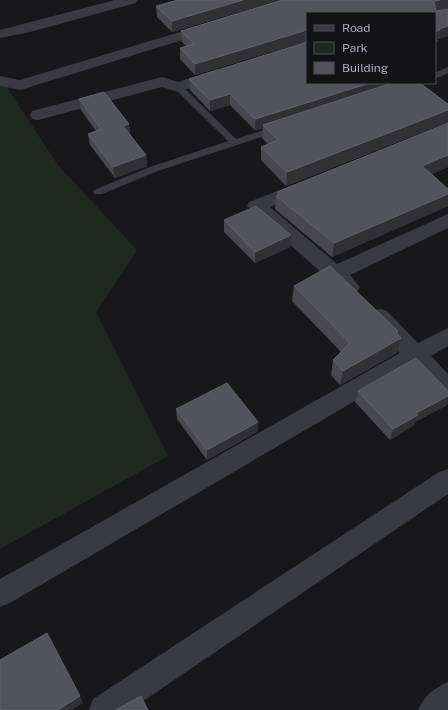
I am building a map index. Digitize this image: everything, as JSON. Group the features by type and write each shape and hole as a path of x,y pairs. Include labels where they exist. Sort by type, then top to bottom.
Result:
{"street":[{"path":"0,34 25,29 131,0"},
{"path":"0,80 21,85 226,22"},
{"path":"38,115 162,82 178,87 231,70"},
{"path":"322,179 256,206 336,273 416,353 448,389"},
{"path":"336,273 448,220"},
{"path":"0,594 416,353 448,336"},
{"path":"104,710 448,480"},
{"path":"433,710 448,697"}],"lane":[{"path":"436,76 448,70"},
{"path":"178,87 234,142"},
{"path":"98,192 154,170 286,125"}],"green space":[{"path":"0,77 58,165 137,250 96,312 168,456 0,549"}],"building":[{"path":"178,0 243,0 172,21 156,6"},
{"path":"282,0 440,0 434,1 436,11 448,9 448,26 438,29 440,30 436,32 436,12 306,12 306,30 195,64 180,48 194,44 181,31"},
{"path":"306,42 306,84 367,84 255,119 230,94 210,100 189,79"},
{"path":"389,84 421,84 448,104 448,110 287,172 261,147 278,140 263,125"},
{"path":"104,92 129,124 123,126 146,155 113,167 88,134 101,129 79,99"},
{"path":"448,123 448,155 422,166 448,189 448,194 334,243 276,196 280,194 277,192"},
{"path":"256,206 291,235 255,252 224,220"},
{"path":"330,266 398,331 396,332 401,338 343,371 333,360 350,343 294,286"},
{"path":"416,358 448,391 448,396 416,413 418,415 393,429 358,391"},
{"path":"227,383 258,422 207,450 176,409"},
{"path":"47,633 80,696 58,710 0,710 0,660"},
{"path":"141,696 148,710 116,710"}]}
